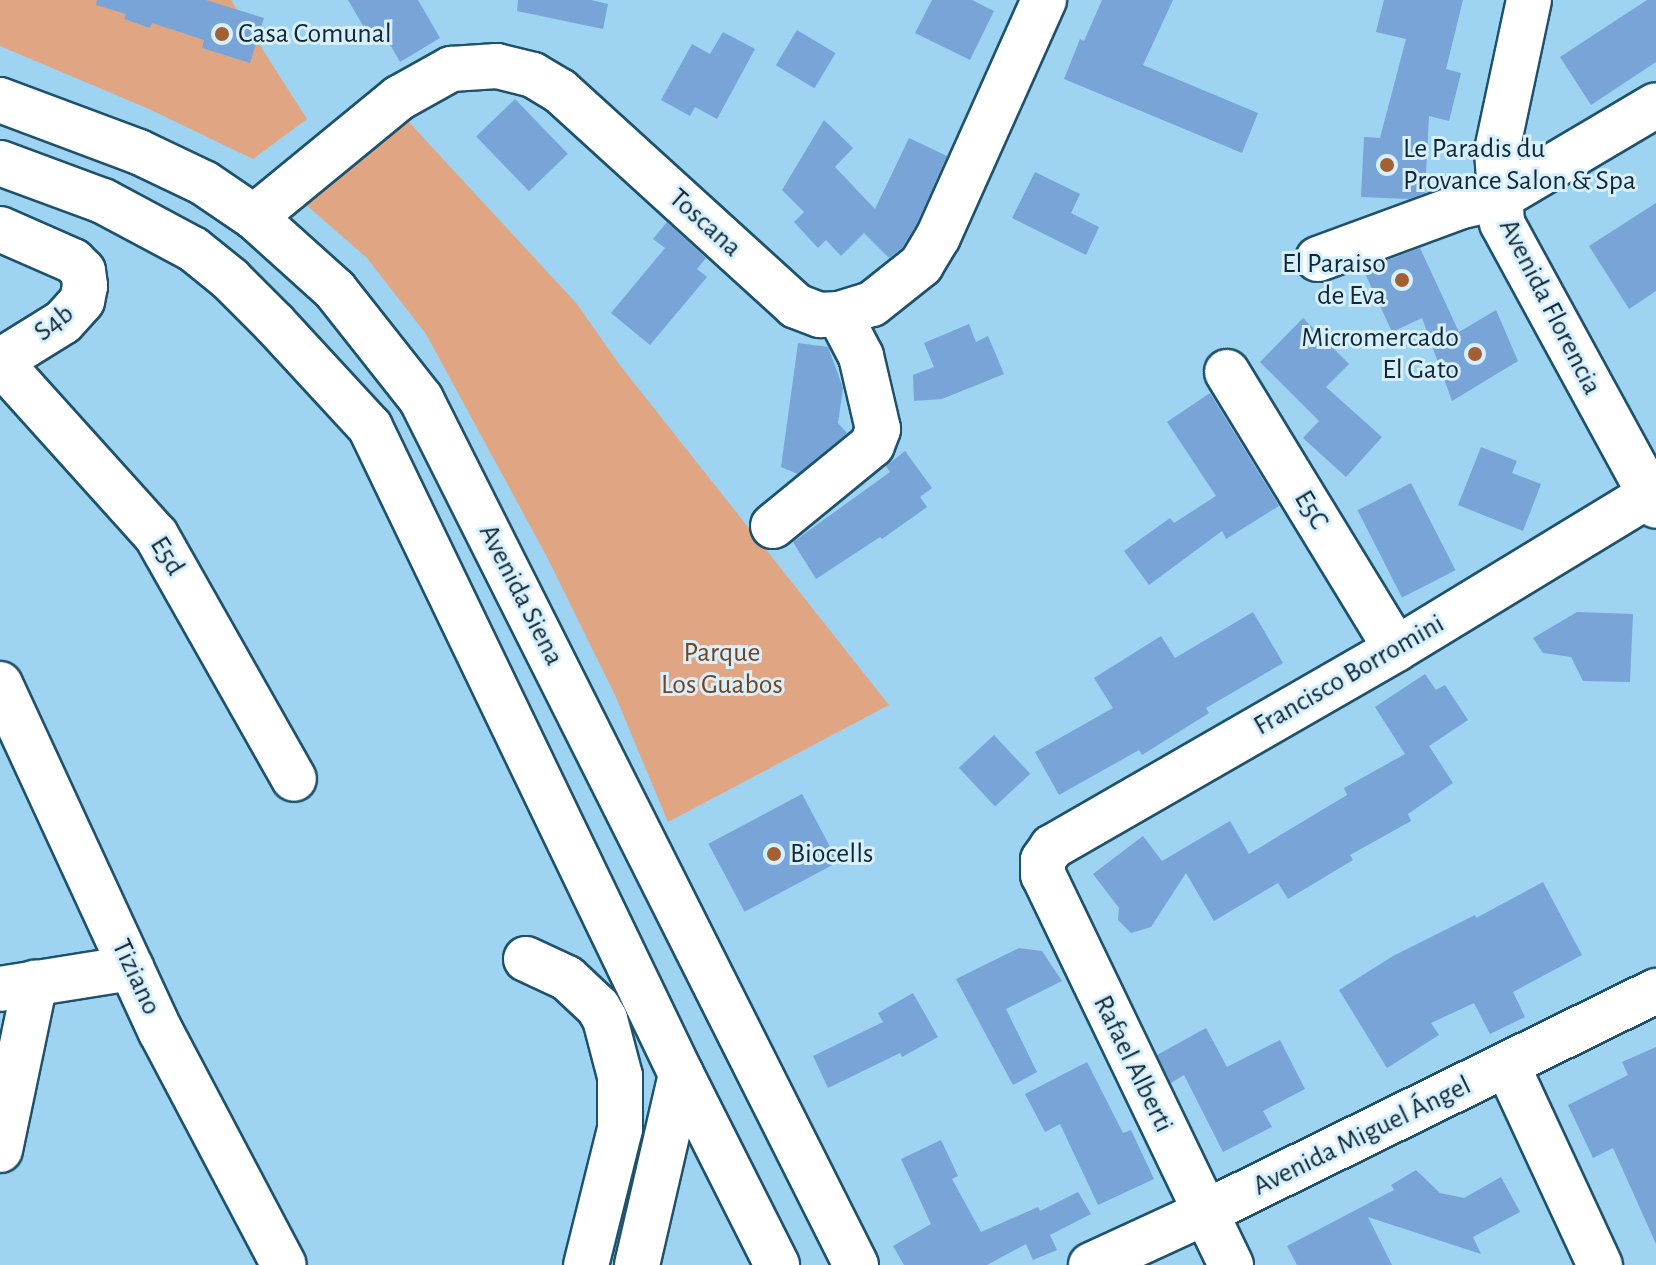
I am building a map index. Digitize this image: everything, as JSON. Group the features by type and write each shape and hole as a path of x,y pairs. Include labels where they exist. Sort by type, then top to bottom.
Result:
{"street":[{"name":"Toscana","path":"254,217 399,98 451,69 497,66 533,75 560,91 796,306 820,315 839,314 872,304 921,265 938,237 1044,0"},
{"name":"Avenida Florencia","path":"1529,0 1497,151 1502,223 1654,498"},
{"name":"Avenida Siena","path":"0,100 139,152 204,183 254,217 335,290 421,399 856,1265"},
{"path":"1318,259 1462,206 1499,198 1656,105"},
{"path":"0,163 103,201 193,249 230,279 275,324 370,427 681,1074 777,1265"},
{"name":"S4b","path":"0,229 52,249 83,271 82,301 74,311 0,361"},
{"path":"773,526 872,445 878,429 861,356 839,314"},
{"name":"E5d","path":"0,361 156,535 174,561 294,779"},
{"name":"E5C","path":"1227,372 1396,649"},
{"name":"Francisco Borromini","path":"1043,860 1052,847 1654,498"},
{"name":"Tiziano","path":"0,684 168,1046 284,1265"},
{"name":"Rafael Alberti","path":"1043,860 1043,875 1231,1265"},
{"path":"526,959 567,978 598,1007 605,1019 620,1076 620,1129 586,1265"},
{"name":"Avenida Miguel Ángel","path":"1091,1265 1204,1213 1643,996 1656,961"},
{"path":"0,1150 18,986 131,968"},
{"path":"1507,1065 1600,1265"},
{"path":"637,1265 681,1074"}],"green space":[{"path":"0,0 231,0 307,119 253,159 149,109 0,46"},
{"name":"Parque Los Guabos","path":"407,120 577,304 619,364 889,705 668,822 615,695 547,557 426,334 367,258 304,203"}],"building":[{"name":"Casa Comunal","path":"97,0 206,0 264,18 250,63 202,48 204,40 152,23 150,28 124,19 126,14 96,5"},
{"path":"348,0 418,0 440,38 400,62 384,34 372,41"},
{"path":"518,0 591,0 608,4 603,29 517,11"},
{"path":"932,0 972,0 994,11 970,60 915,33"},
{"path":"1102,0 1173,0 1143,65 1258,113 1242,153 1064,79 1080,39 1084,41"},
{"path":"1384,0 1463,0 1446,69 1461,73 1449,121 1429,116 1425,193 1409,199 1361,197 1364,137 1380,138 1406,39 1376,32"},
{"path":"1647,0 1656,0 1656,62 1591,105 1560,57"},
{"path":"797,30 836,53 814,88 776,65"},
{"path":"723,32 755,49 717,119 695,107 690,116 661,100 692,44 710,54"},
{"path":"515,99 568,154 529,191 476,137"},
{"path":"824,120 853,148 835,167 875,209 909,138 947,156 916,225 902,248 889,258 864,233 841,256 826,240 818,248 794,222 804,212 782,190"},
{"path":"1035,172 1080,194 1071,213 1099,227 1086,255 1012,218"},
{"path":"1656,203 1656,291 1629,309 1589,246"},
{"path":"667,222 706,258 697,269 707,277 650,345 611,313 665,248 653,239"},
{"path":"1420,248 1459,332 1496,310 1518,361 1452,401 1422,318 1392,332 1363,269"},
{"path":"1303,318 1349,364 1326,387 1382,437 1346,477 1303,438 1319,421 1260,362"},
{"path":"969,324 976,342 988,336 1004,374 942,399 914,401 913,375 934,367 924,343"},
{"path":"798,343 828,347 843,388 838,423 847,433 798,474 781,467"},
{"path":"1210,393 1279,506 1226,539 1222,531 1149,585 1124,551 1170,518 1174,523 1216,496 1167,422"},
{"path":"1481,447 1517,461 1512,473 1541,484 1523,531 1458,505"},
{"path":"905,451 932,488 920,497 927,507 816,579 793,542 890,472 886,466"},
{"path":"1411,483 1455,570 1402,598 1358,510"},
{"path":"1253,612 1283,663 1206,708 1209,713 1142,755 1139,750 1059,795 1035,752 1113,708 1094,678 1161,636 1175,658"},
{"path":"1577,612 1633,614 1630,682 1583,681 1571,657 1543,653 1533,638"},
{"path":"1425,674 1436,690 1445,685 1468,720 1429,746 1453,783 1408,814 1411,821 1350,855 1353,860 1288,899 1278,883 1214,921 1186,873 1151,927 1131,933 1118,920 1119,908 1093,874 1143,836 1162,861 1230,821 1249,854 1347,795 1344,788 1405,754 1375,707"},
{"path":"994,735 1030,774 995,806 959,768"},
{"name":"Biocells","path":"802,794 838,862 745,912 708,844"},
{"path":"1543,882 1582,955 1513,992 1525,1017 1490,1034 1474,1003 1431,1023 1439,1035 1387,1068 1339,990 1393,956 1475,915 1476,918"},
{"path":"1019,948 1042,951 1062,981 1006,1009 1037,1072 1013,1085 956,979"},
{"path":"913,993 938,1037 902,1057 900,1053 828,1088 813,1056 883,1022 878,1013"},
{"path":"1206,1028 1227,1067 1280,1040 1305,1089 1263,1111 1272,1127 1223,1152 1184,1075 1171,1083 1157,1055"},
{"path":"1656,1047 1656,1244 1613,1148 1593,1158 1568,1105 1628,1075 1622,1062"},
{"path":"1087,1062 1123,1133 1131,1130 1154,1179 1098,1205 1060,1124 1045,1132 1025,1094"},
{"path":"941,1140 958,1176 952,1179 981,1232 1038,1207 1040,1211 1078,1192 1091,1214 1050,1235 1057,1250 1033,1260 1026,1244 987,1265 904,1265 893,1246 931,1224 901,1159"},
{"path":"1416,1170 1440,1193 1464,1198 1501,1177 1520,1212 1473,1237 1481,1254 1368,1217 1392,1265 1297,1265 1287,1246 1394,1190 1391,1185"}],"place":[{"name":"Casa Comunal","path":"222,34"},
{"name":"Le Paradis du Provance Salon & Spa","path":"1387,165"},
{"name":"El Paraiso de Eva","path":"1402,280"},
{"name":"Micromercado El Gato","path":"1475,354"},
{"name":"Biocells","path":"774,854"}]}
